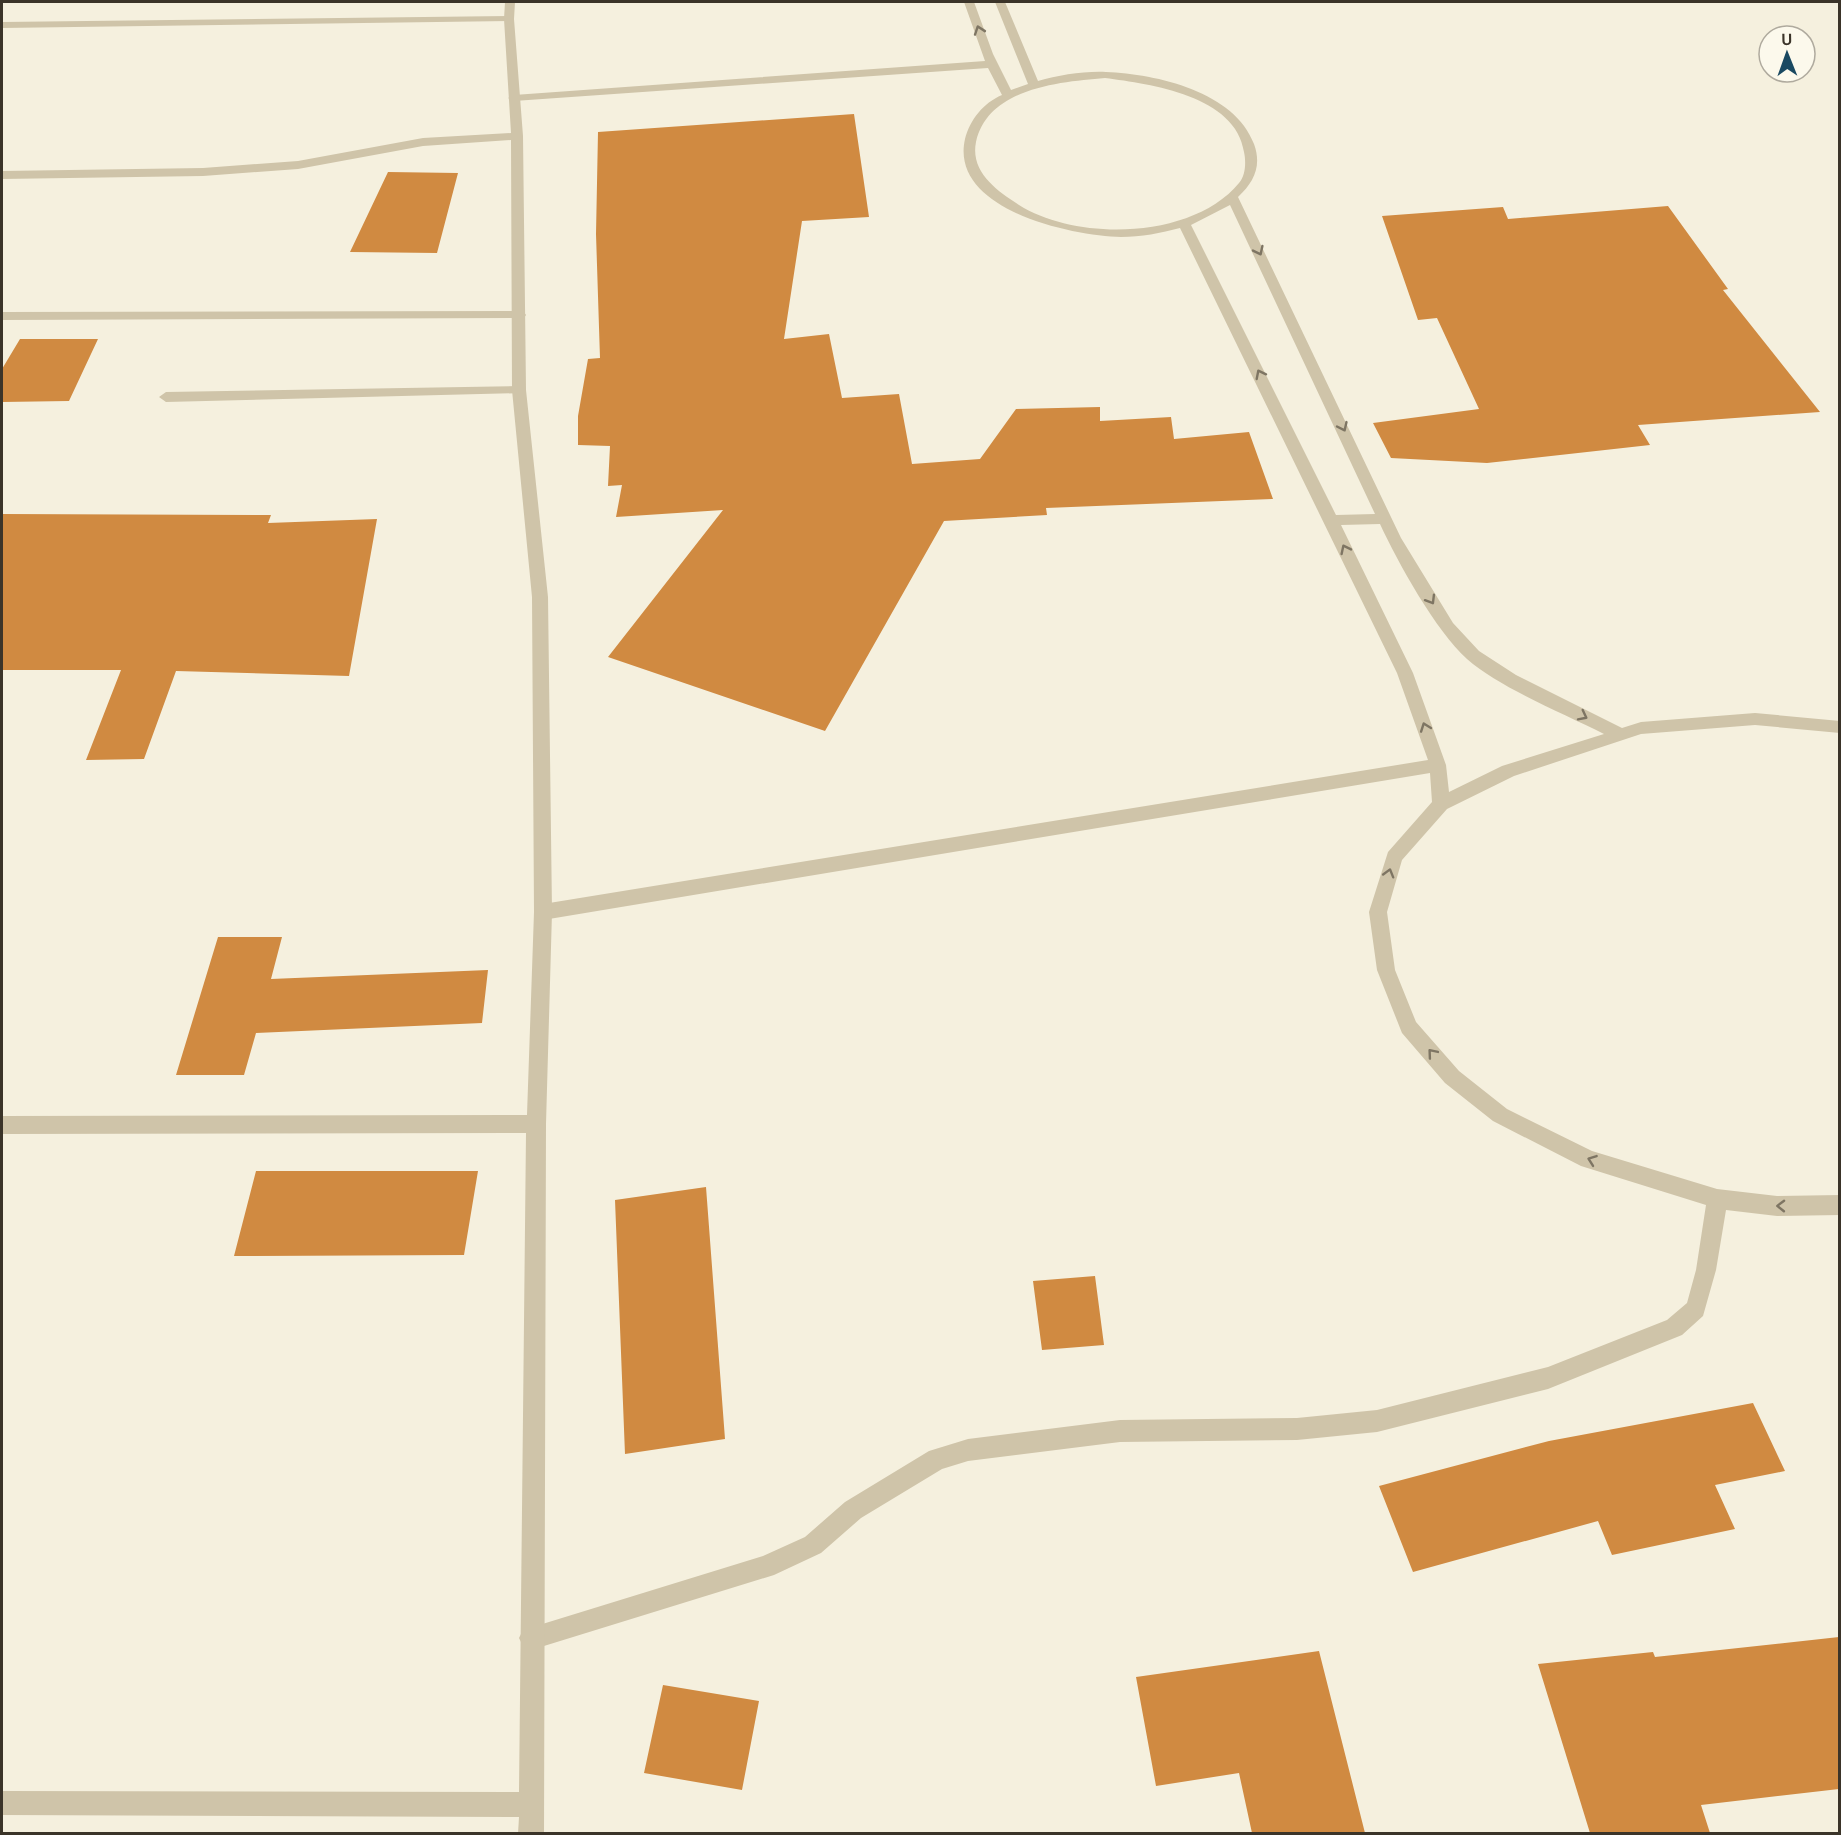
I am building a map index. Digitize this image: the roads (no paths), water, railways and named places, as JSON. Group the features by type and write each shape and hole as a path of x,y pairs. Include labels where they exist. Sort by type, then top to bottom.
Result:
{"street":[{"path":"969,2 992,64 1008,96"},
{"path":"1000,2 1034,85"},
{"path":"2,25 509,10 518,136 519,390 540,597 543,912 536,1124 531,1833"},
{"path":"514,98 992,64"},
{"path":"1106,75 1158,82 1197,95 1221,109 1239,125 1250,143 1252,162 1247,181 1233,198 1212,213 1184,224 1151,231 1115,233 1079,230 1046,222 1016,209 993,194 977,176 969,157 970,138 978,120 1008,96 1034,85 1073,77 1106,75"},
{"path":"2,175 215,171 298,165 423,142 518,136"},
{"path":"1233,198 1394,537 1447,627 1473,655 1510,679 1621,735"},
{"path":"1184,224 1405,673 1438,765 1441,804"},
{"path":"2,316 519,315"},
{"path":"166,397 519,390"},
{"path":"1331,520 1386,519"},
{"path":"1839,727 1755,719 1641,728 1508,771 1441,804 1394,857 1378,912 1386,970 1409,1027 1452,1077 1500,1115 1588,1159 1717,1199 1777,1206 1839,1205"},
{"path":"543,912 1438,765"},
{"path":"2,1125 536,1124"},
{"path":"531,1638 766,1567 813,1545 853,1510 937,1459 968,1450 1120,1431 1297,1429 1377,1421 1548,1378 1674,1328 1696,1309 1706,1270 1717,1199"},
{"path":"2,1803 531,1805"}]}
